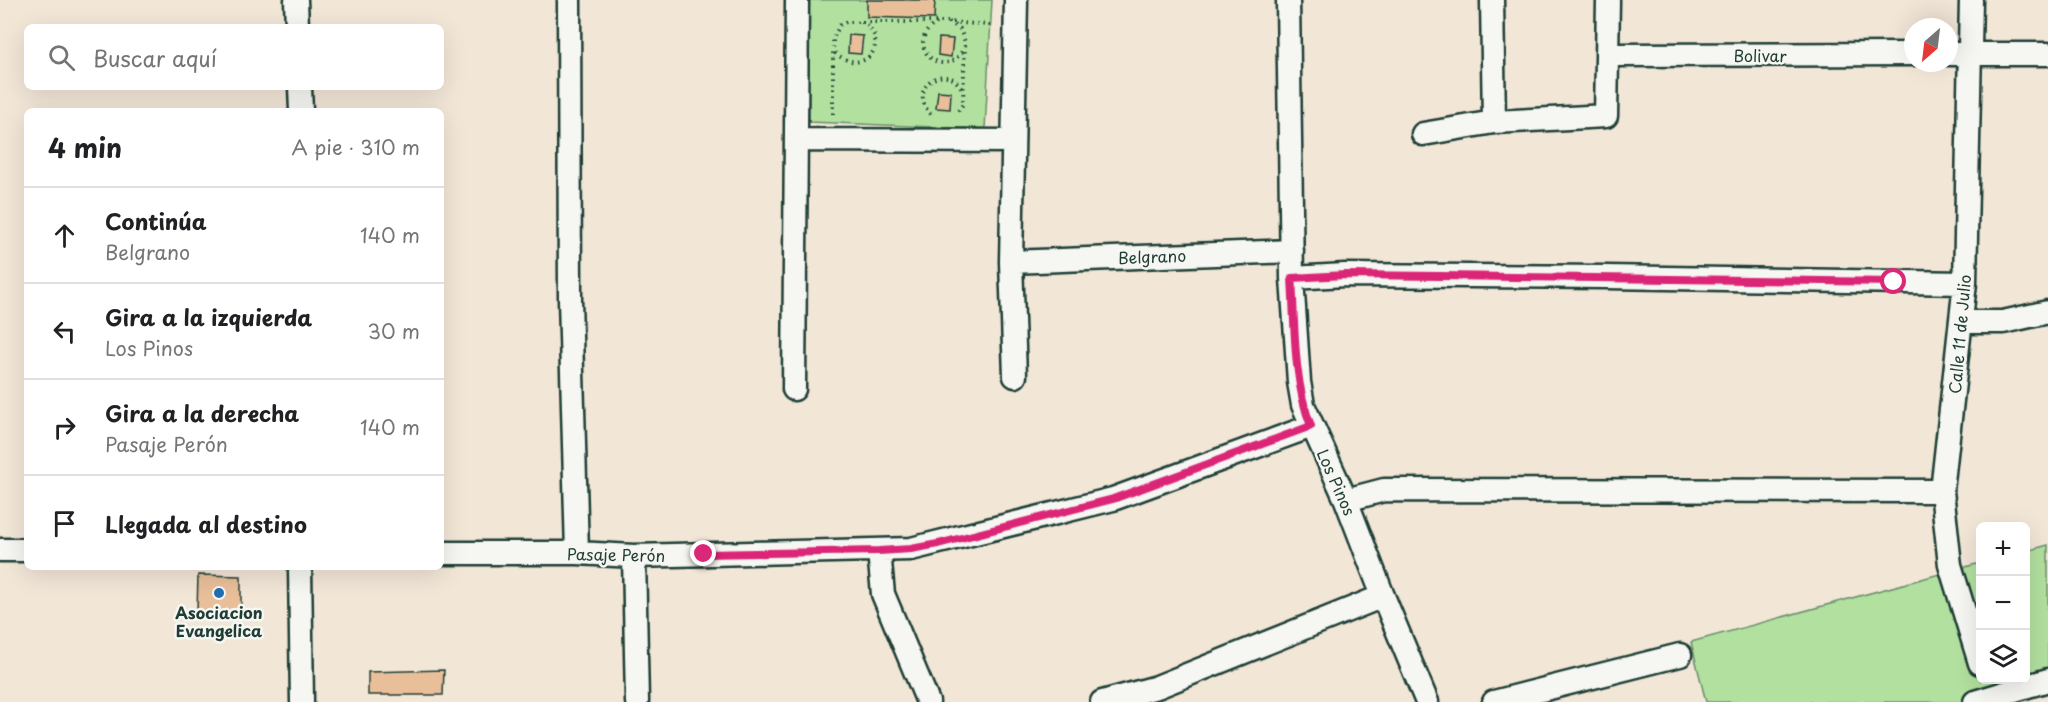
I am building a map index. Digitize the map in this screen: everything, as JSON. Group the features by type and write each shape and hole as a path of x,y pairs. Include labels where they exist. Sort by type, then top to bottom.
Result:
{"street":[{"path":"296,0 297,24"},
{"path":"569,0 570,299 577,553"},
{"path":"794,389 797,0"},
{"path":"1015,376 1011,262 1016,0"},
{"name":"Los Pinos","path":"1288,0 1292,278 1299,382 1303,405 1346,500 1427,702"},
{"path":"1492,0 1494,122"},
{"path":"1422,134 1494,122 1606,116 1608,0"},
{"name":"Calle 11 de Julio","path":"1971,0 1960,54 1965,283 1942,491 1950,565 1976,650"},
{"name":"Bolivar","path":"1608,55 1904,54"},
{"path":"1960,54 2048,54"},
{"path":"300,90 301,108"},
{"path":"797,140 1013,141"},
{"name":"Belgrano","path":"1011,262 1292,251"},
{"path":"1292,278 1345,275 1965,283"},
{"path":"1962,322 2003,322 2048,312"},
{"name":"Pasaje Perón","path":"444,553 577,553 634,556 911,549 1113,499 1311,426"},
{"path":"1346,500 1384,490 1942,491"},
{"path":"0,550 24,550"},
{"path":"879,551 883,594 928,702"},
{"path":"634,556 637,702"},
{"path":"300,570 302,702"},
{"path":"1102,702 1157,687 1383,596"},
{"path":"1494,702 1680,655"},
{"path":"1986,695 2048,680"}],"path":[{"path":"844,115 833,115 833,38 836,31 846,22 858,20 949,22 1015,27"},
{"path":"834,52 854,63 871,54 875,48 874,34 866,24 858,20"},
{"path":"940,22 930,27 923,39 926,53 930,58 936,62 950,63 961,55 965,42"},
{"path":"949,22 960,29 965,42 964,97 961,109 950,117"},
{"path":"936,117 925,108 923,101 922,93 929,82 942,76 955,80 963,90 964,97"}],"green space":[{"path":"807,0 992,0 985,129 809,122"},
{"path":"2048,545 2048,680 1975,702 1706,702 1691,642 1976,564 1976,684 2030,684 2030,550"}],"building":[{"path":"867,0 935,0 934,19 867,17"},
{"path":"849,35 863,36 861,54 848,53"},
{"path":"939,38 953,39 951,57 938,55"},
{"path":"938,91 951,92 950,109 936,108"},
{"name":"Asociacion Evangelica","path":"198,575 241,576 241,611 197,611"},
{"path":"444,670 443,695 368,695 368,672"}],"place":[{"name":"Asociacion Evangelica","path":"219,593"}],"route":[{"path":"704,554 879,551 938,544 1113,499 1311,426 1303,405 1299,382 1292,278 1345,275 1894,282"}]}
